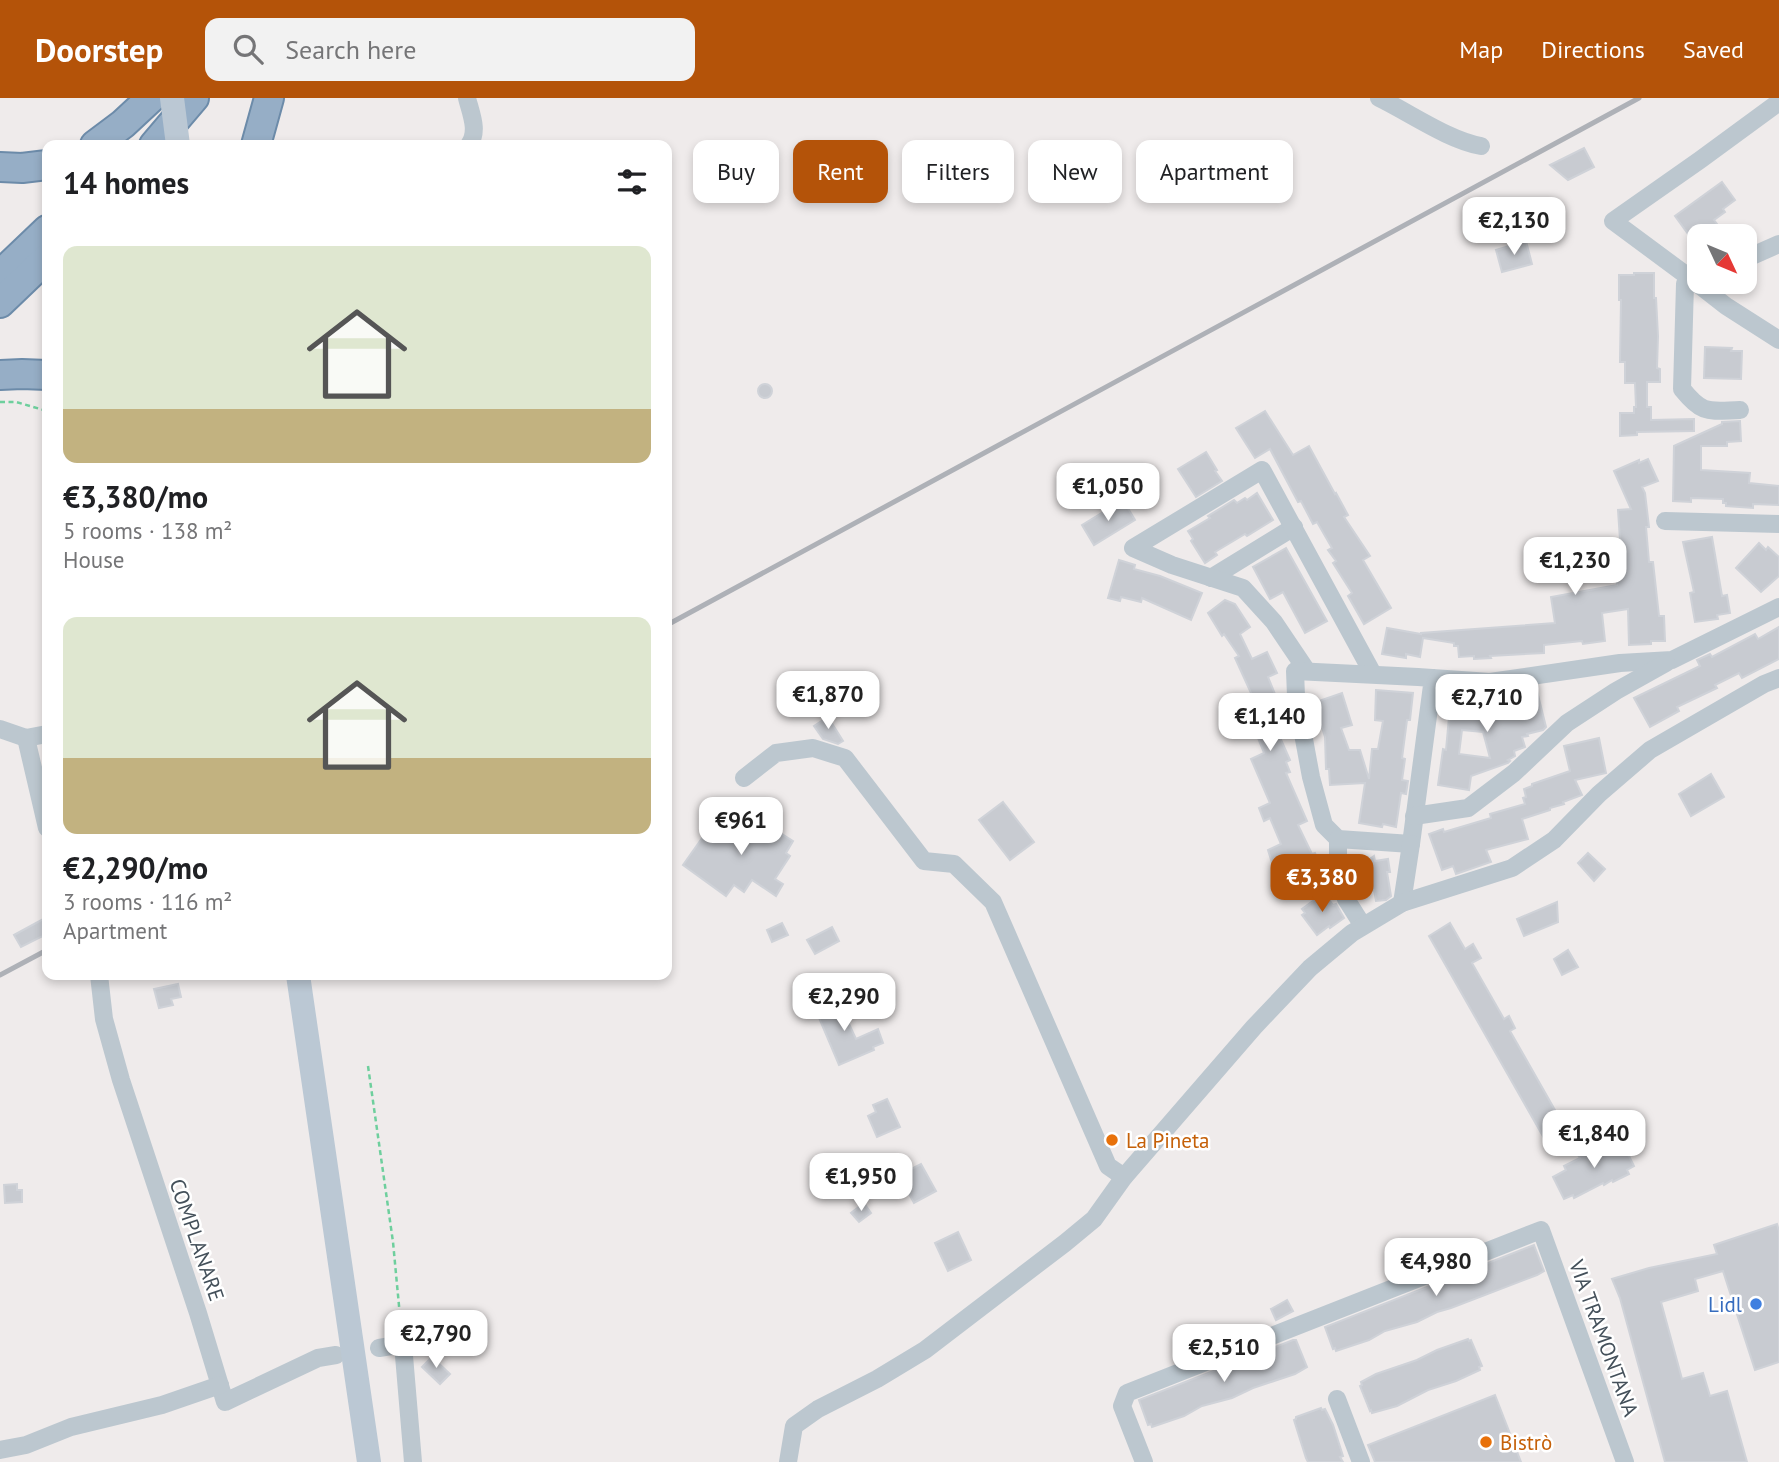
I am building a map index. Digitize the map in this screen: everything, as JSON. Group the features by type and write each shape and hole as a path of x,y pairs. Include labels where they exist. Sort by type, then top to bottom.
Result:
{"highway":[{"path":"101,140 151,98"},
{"path":"132,140 170,98"},
{"path":"158,140 194,98"},
{"path":"257,140 269,98"},
{"path":"0,167 42,166"},
{"path":"0,275 42,235"},
{"path":"0,303 42,263"},
{"path":"0,375 42,375"}],"main road":[{"path":"170,98 177,140"},
{"path":"299,980 369,1462"}],"street":[{"path":"467,98 475,129 472,140"},
{"path":"1379,98 1471,144 1481,146"},
{"path":"1687,272 1613,221 1779,102"},
{"path":"1757,254 1779,244"},
{"path":"1687,283 1682,389 1693,403 1709,411 1740,410"},
{"path":"1713,294 1726,306 1779,340"},
{"path":"1307,671 1274,622 1243,588 1172,565 1133,548 1262,470 1373,674"},
{"path":"1665,521 1779,523"},
{"path":"1211,578 1294,527"},
{"path":"1414,816 1468,808 1514,773 1567,723 1616,691 1779,607"},
{"path":"1411,844 1338,839 1324,825 1301,734 1295,671 1490,682 1620,663 1672,660"},
{"path":"1402,903 1433,678"},
{"path":"788,1462 794,1426 818,1409 877,1379 925,1350 1094,1219 1124,1177 1254,1027 1310,968 1352,933 1402,903 1512,868 1554,840 1599,794 1650,750 1779,678"},
{"path":"0,729 26,738 42,735"},
{"path":"26,738 42,807"},
{"path":"744,778 776,753 813,748 845,758 924,860 954,864 993,902 1108,1166 1124,1177"},
{"path":"1338,839 1338,876 1346,899 1363,926"},
{"name":"COMPLANARE","path":"100,980 104,1019 121,1080 220,1385"},
{"name":"VIA TRAMONTANA","path":"1144,1462 1122,1406 1127,1393 1541,1230 1625,1462"},
{"path":"379,1348 402,1344 413,1462"},
{"path":"0,1450 26,1445 71,1427 162,1405 220,1385 225,1402 318,1358 336,1355"},
{"path":"1337,1399 1361,1462"}],"path":[{"path":"0,402 16,402 42,410"},
{"path":"368,1066 393,1242 402,1344"}],"building":[{"path":"1584,148 1594,167 1568,180 1550,165"},
{"path":"1722,182 1735,200 1714,220 1717,224 1687,224 1687,232 1675,216"},
{"path":"1526,241 1532,264 1502,272 1496,250"},
{"path":"1654,273 1657,368 1660,369 1660,382 1647,382 1647,407 1651,407 1651,420 1694,419 1694,431 1637,432 1637,435 1620,436 1620,413 1634,413 1636,407 1635,383 1625,383 1625,362 1620,362 1619,275"},
{"path":"1705,347 1742,351 1741,379 1704,378"},
{"path":"762,384 768,384 772,391 768,398 762,398 758,394 758,388"},
{"path":"1265,411 1293,455 1309,446 1348,515 1344,517 1370,556 1363,560 1391,608 1364,624 1348,596 1352,593 1333,563 1336,561 1328,550 1332,548 1317,522 1313,524 1301,501 1298,502 1270,449 1255,458 1236,428"},
{"path":"1740,421 1741,441 1727,442 1727,446 1701,446 1701,470 1750,473 1749,483 1779,486 1779,505 1753,504 1753,508 1726,506 1723,499 1691,498 1691,502 1673,501 1674,446 1722,422"},
{"path":"1206,452 1222,481 1196,497 1178,469"},
{"path":"1648,459 1658,481 1642,487 1649,527 1646,527 1649,562 1653,562 1659,616 1664,616 1665,641 1629,645 1628,609 1602,613 1605,641 1544,645 1544,653 1474,659 1474,656 1459,657 1458,646 1454,646 1454,643 1423,638 1420,657 1382,654 1387,628 1421,634 1555,623 1551,597 1617,585 1612,540 1620,540 1618,510 1631,509 1614,471"},
{"path":"1257,493 1273,520 1215,552 1217,555 1205,563 1188,531 1234,500 1237,503 1245,498 1247,500"},
{"path":"1123,500 1135,520 1094,545 1082,525"},
{"path":"1712,537 1722,596 1727,595 1730,613 1717,615 1718,619 1695,622 1690,593 1694,592 1683,542"},
{"path":"1759,543 1779,557 1779,576 1761,592 1736,568"},
{"path":"1286,548 1327,621 1305,633 1283,592 1270,599 1253,567"},
{"path":"1119,560 1135,565 1134,569 1202,593 1191,620 1142,598 1141,602 1121,597 1120,601 1108,598"},
{"path":"1225,600 1235,604 1250,627 1240,634 1252,659 1267,652 1277,673 1268,677 1286,721 1275,726 1290,760 1286,762 1290,772 1286,773 1307,821 1298,825 1323,871 1292,886 1285,871 1277,874 1272,863 1268,850 1281,844 1270,818 1264,821 1259,808 1270,803 1251,759 1264,753 1246,708 1256,704 1235,658 1239,656 1208,613"},
{"path":"1779,627 1779,659 1742,678 1739,673 1715,685 1717,688 1677,707 1679,711 1650,727 1634,698 1700,666 1697,660 1710,654 1712,657 1755,634 1758,639"},
{"path":"1536,687 1546,727 1522,737 1525,747 1514,751 1515,756 1508,760 1508,763 1471,776 1469,790 1438,785 1443,749 1446,750 1451,695 1489,699","holes":["1462,730 1483,732 1490,758 1459,754"]},
{"path":"1376,690 1413,693 1402,758 1405,759 1402,780 1408,781 1406,794 1401,793 1396,827 1359,823 1365,783 1330,785 1329,769 1326,769 1325,737 1319,718 1315,719 1310,704 1342,693 1352,725 1341,728 1349,750 1360,750 1369,779 1372,749 1378,749 1383,721 1375,720"},
{"path":"828,717 843,741 838,744 823,739 814,726"},
{"path":"1599,738 1606,773 1575,780 1582,795 1522,819 1528,839 1486,850 1491,862 1456,874 1453,866 1442,870 1429,834 1491,818 1490,814 1525,804 1524,789 1570,771 1564,746"},
{"path":"1711,774 1724,797 1691,816 1679,794"},
{"path":"1003,802 1034,842 1010,860 979,820"},
{"path":"747,812 793,841 786,853 790,856 775,879 783,884 776,896 752,880 744,892 734,885 726,896 683,865 707,831 721,827 732,835"},
{"path":"1588,853 1605,869 1594,881 1578,863"},
{"path":"1374,856 1375,861 1388,859 1391,896 1386,900 1376,901 1374,890 1357,893 1353,871"},
{"path":"1324,893 1333,905 1336,904 1344,918 1317,935 1302,915 1305,913 1302,909"},
{"path":"1557,902 1558,922 1524,936 1517,919"},
{"path":"42,920 42,936 21,947 14,935"},
{"path":"782,923 788,935 772,942 767,930"},
{"path":"1450,923 1465,949 1473,944 1481,958 1472,963 1504,1019 1509,1016 1515,1028 1510,1031 1564,1126 1544,1138 1429,936"},
{"path":"832,927 839,941 815,954 807,940"},
{"path":"1568,950 1578,967 1562,975 1554,959"},
{"path":"178,984 181,997 171,999 173,1005 159,1008 154,989"},
{"path":"836,996 856,1039 878,1029 883,1043 873,1047 874,1050 839,1065 814,1006"},
{"path":"887,1099 900,1127 877,1137 868,1116 876,1112 873,1105"},
{"path":"1622,1142 1634,1166 1627,1170 1629,1174 1613,1182 1603,1183 1574,1198 1573,1195 1564,1199 1553,1177 1566,1170 1564,1166 1580,1158 1578,1155 1590,1148 1591,1151 1606,1143 1609,1149"},
{"path":"921,1164 936,1191 914,1203 903,1183 911,1179 907,1171"},
{"path":"17,1184 17,1190 22,1190 22,1202 5,1203 4,1185"},
{"path":"864,1203 871,1213 859,1222 851,1213"},
{"path":"1777,1224 1779,1362 1755,1370 1723,1271 1695,1279 1698,1291 1661,1302 1682,1379 1703,1373 1710,1396 1727,1391 1747,1462 1665,1462 1620,1298 1612,1279 1649,1268 1717,1254 1714,1245"},
{"path":"958,1232 971,1260 948,1271 935,1243"},
{"path":"1534,1245 1544,1271 1537,1275 1417,1322 1385,1331 1369,1340 1336,1351 1333,1349 1325,1327"},
{"path":"1287,1300 1293,1311 1276,1320 1271,1309"},
{"path":"1296,1340 1307,1367 1232,1398 1202,1406 1184,1416 1152,1427 1151,1424 1148,1425 1139,1400"},
{"path":"1471,1340 1482,1366 1479,1367 1480,1370 1428,1390 1397,1406 1372,1413 1370,1411 1360,1386 1361,1382"},
{"path":"432,1357 450,1374 440,1384 422,1367"},
{"path":"1495,1395 1521,1462 1375,1462 1368,1445"},
{"path":"1321,1408 1325,1409 1333,1425 1343,1462 1308,1462 1306,1458 1294,1420"}],"railway":[{"path":"672,622 1639,98"},
{"path":"0,975 42,953"}],"place":[{"name":"La Pineta","path":"1112,1140"},
{"name":"Lidl","path":"1756,1304"},
{"name":"Bistrò","path":"1486,1442"}]}
